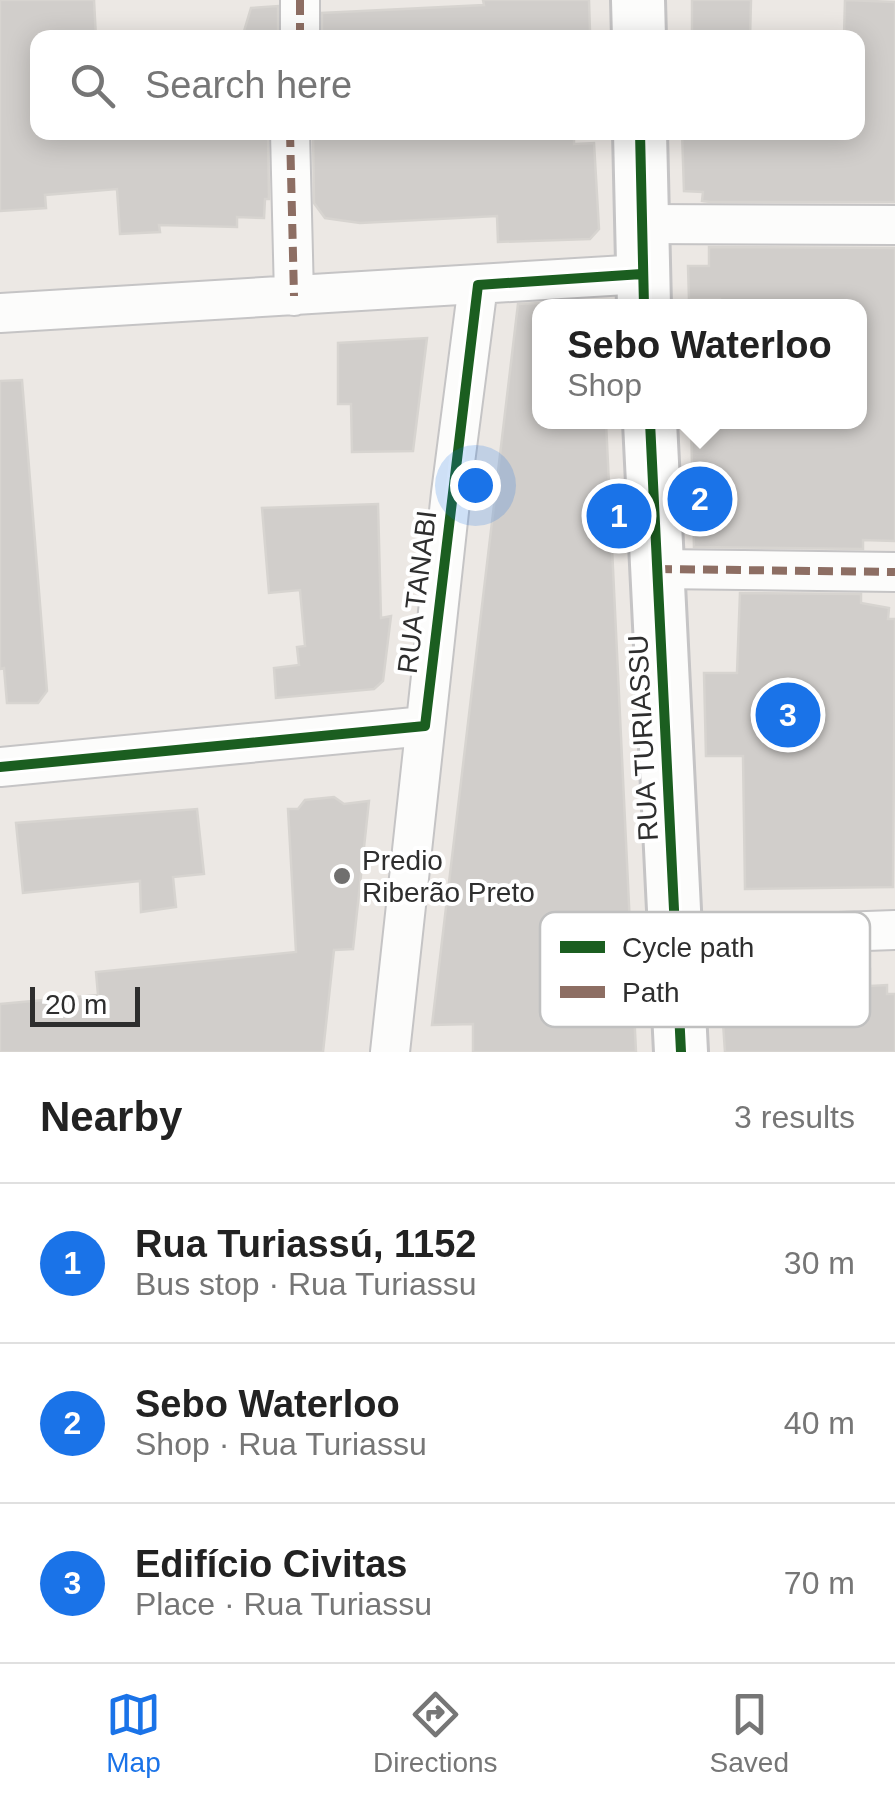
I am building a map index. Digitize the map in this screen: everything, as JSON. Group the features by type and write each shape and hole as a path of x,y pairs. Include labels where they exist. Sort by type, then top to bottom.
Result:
{"street":[{"path":"300,0 300,30"},
{"path":"638,0 639,30"},
{"path":"290,140 294,296"},
{"path":"640,140 642,268"},
{"path":"0,313 478,286 642,268 895,225"},
{"name":"RUA TANABI","path":"390,1052 478,286"},
{"name":"RUA TURIASSU","path":"650,429 674,912"},
{"path":"657,569 895,572"},
{"path":"0,767 425,726"},
{"path":"870,931 895,930"},
{"name":"RUA TURIASSU","path":"680,1027 681,1052"}],"building":[{"path":"0,0 94,0 96,30 30,30 30,140 268,140 269,199 265,199 264,218 237,217 237,227 159,225 160,232 120,234 117,189 45,195 46,208 0,211"},
{"path":"483,0 589,0 590,30 322,30 322,13 484,5"},
{"path":"692,0 751,0 750,30 692,30"},
{"path":"845,0 895,2 895,202 710,202 702,201 703,192 684,191 682,140 865,140 865,30 844,30"},
{"path":"278,6 278,30 244,30 251,8"},
{"path":"313,140 594,143 599,229 590,239 498,242 497,216 360,223 325,218 314,203"},
{"path":"709,247 895,248 895,541 863,540 863,549 694,547 691,429 867,429 867,299 689,299 688,266 709,266"},
{"path":"532,303 532,429 606,429 629,912 540,912 540,1027 635,1027 636,1052 473,1052 473,1024 432,1025 518,304"},
{"path":"427,338 413,451 352,452 351,404 338,404 338,343"},
{"path":"22,380 47,691 38,703 7,703 4,668 0,669 0,381"},
{"path":"378,504 381,618 391,616 383,681 374,689 276,698 274,668 299,665 297,647 305,646 300,590 269,593 262,508"},
{"path":"740,593 861,594 861,603 889,608 888,619 895,619 893,887 745,889 743,756 706,756 704,673 737,673"},
{"path":"334,797 344,804 369,801 353,949 334,950 323,1052 0,1052 0,1004 98,995 96,972 296,952 288,809 298,809 305,800"},
{"path":"197,809 204,874 173,877 176,907 141,912 140,881 23,893 16,823"},
{"path":"887,985 887,994 895,994 895,1052 725,1052 723,1027 870,1027 870,986"}],"marked path":[{"path":"300,0 300,30"},
{"path":"290,140 294,296"},
{"path":"657,569 895,572"}],"cycle path":[{"path":"640,140 644,299"},
{"path":"0,767 425,726 478,285 642,274"},
{"path":"650,429 674,912"},
{"path":"680,1027 681,1052"}],"place":[{"name":"Sebo Waterloo","path":"700,499"},
{"name":"Rua Turiassú, 1152","path":"619,516"},
{"name":"Edifício Civitas","path":"788,715"},
{"name":"Predio Riberão Preto","path":"342,876"}]}
